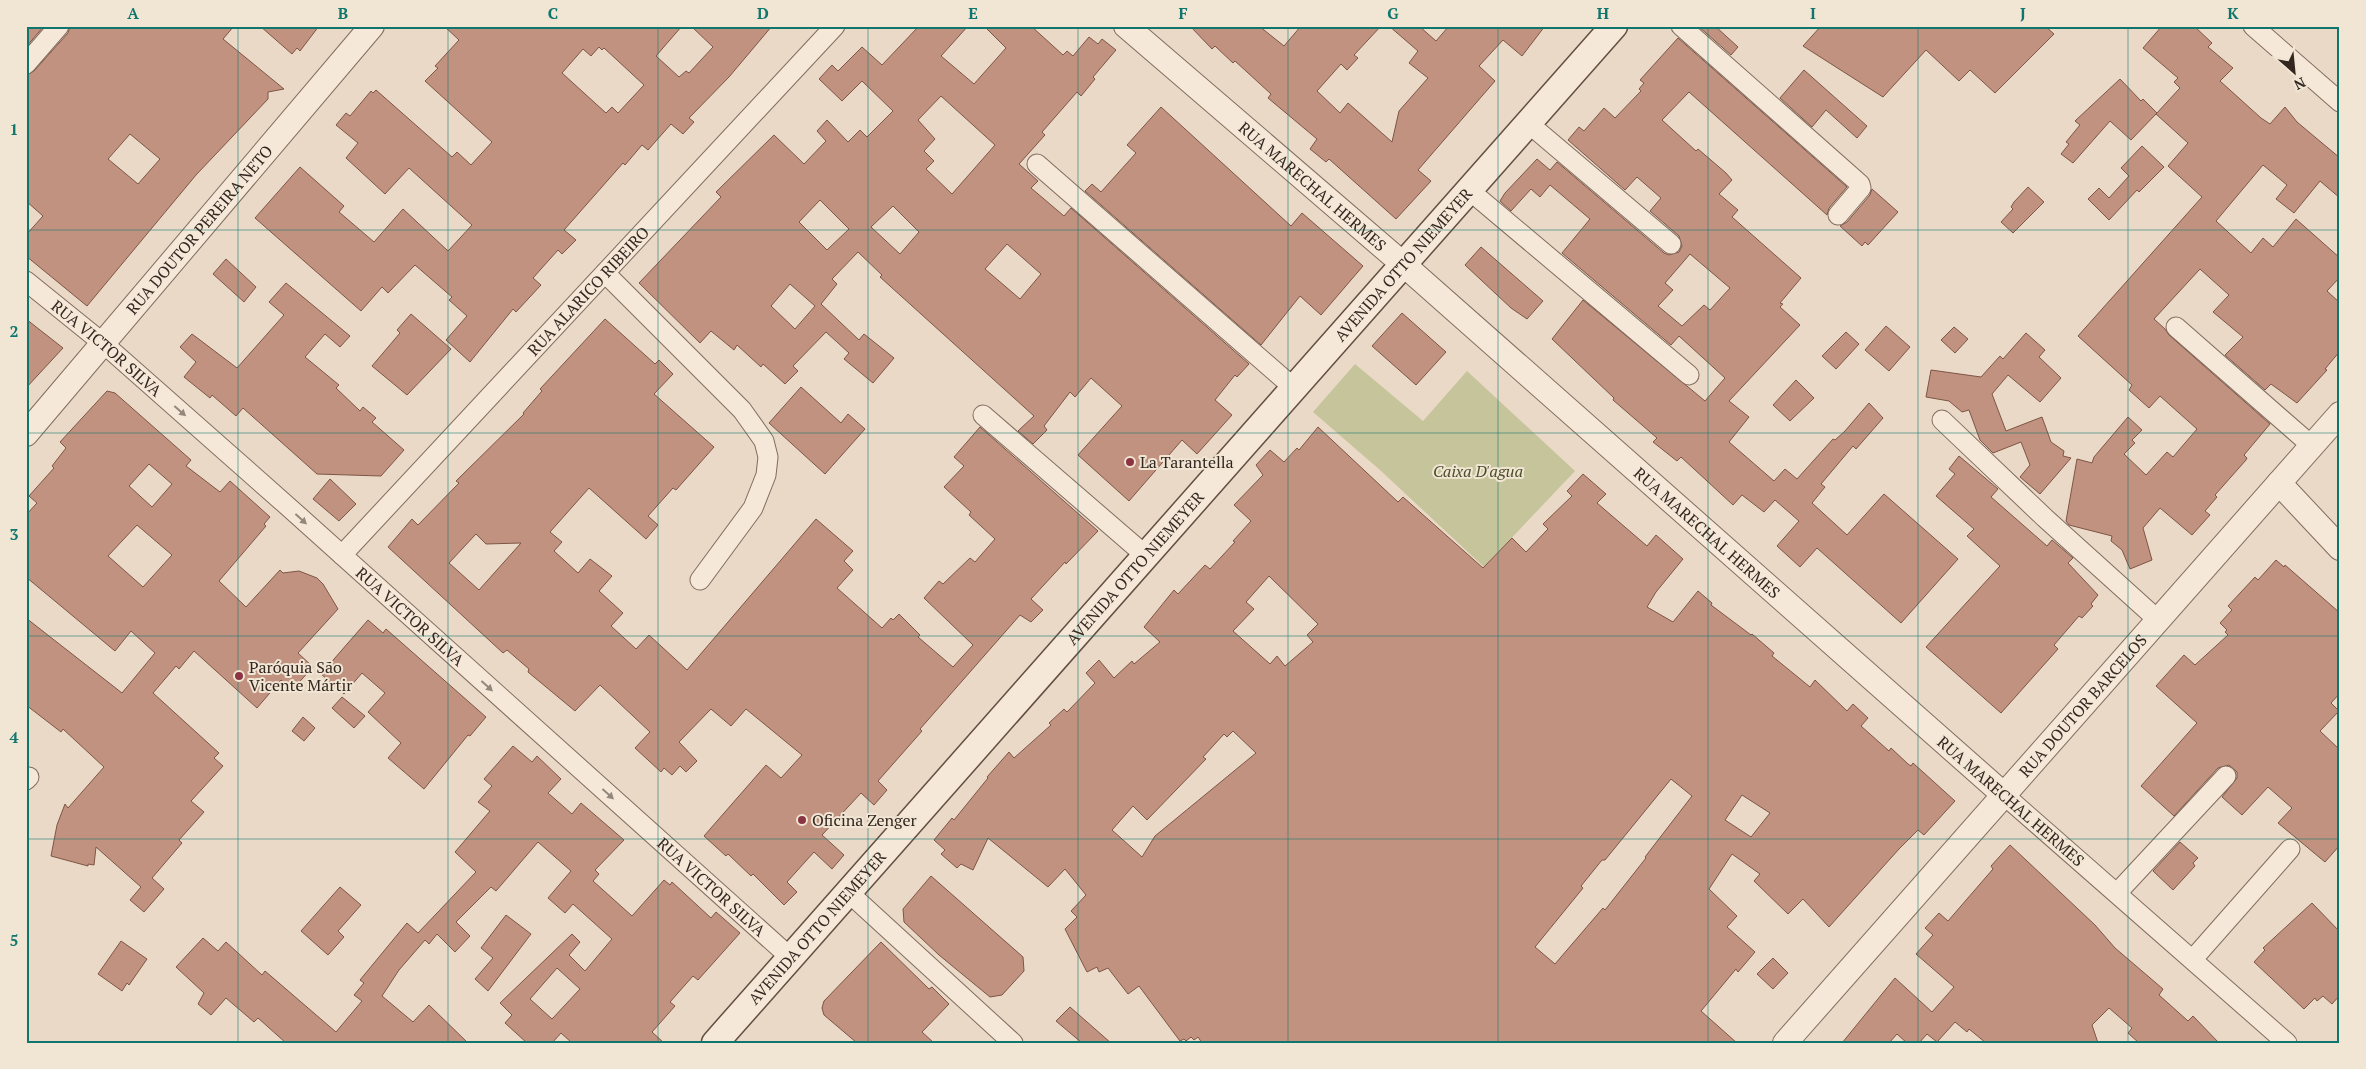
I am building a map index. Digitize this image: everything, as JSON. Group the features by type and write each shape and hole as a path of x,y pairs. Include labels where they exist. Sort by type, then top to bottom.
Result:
{"main road":[{"name":"AVENIDA OTTO NIEMEYER","path":"715,1043 1528,123 1604,30"}],"street":[{"path":"26,64 59,26"},
{"name":"RUA DOUTOR PEREIRA NETO","path":"26,434 372,26"},
{"name":"RUA ALARICO RIBEIRO","path":"342,555 836,26"},
{"name":"RUA MARECHAL HERMES","path":"1126,26 1403,264 2287,1043"},
{"path":"1681,26 1860,184 1860,188 1838,215"},
{"path":"2253,26 2340,102"},
{"path":"1528,123 1670,244"},
{"path":"1037,164 1294,388"},
{"path":"1469,190 1689,375"},
{"path":"604,273 742,410 764,441 768,457 766,475 753,508 700,580"},
{"name":"RUA VICTOR SILVA","path":"26,281 104,344 791,958"},
{"path":"2176,327 2312,446"},
{"name":"RUA DOUTOR BARCELOS","path":"1785,1043 2340,414"},
{"path":"983,415 1145,555"},
{"path":"1942,420 2045,518 2158,620"},
{"path":"2279,483 2340,548"},
{"path":"2117,893 2226,776"},
{"path":"2193,959 2290,850"},
{"path":"848,892 1013,1043"}],"green space":[{"name":"Caixa D'agua","path":"1355,364 1423,421 1467,371 1575,471 1484,567 1380,470 1313,412"}],"building":[{"path":"26,26 44,26 26,47"},
{"path":"70,26 234,26 223,39 284,89 268,92 268,99 196,175 87,306 26,256 26,235 43,216 26,201 26,75 34,71 68,33","holes":["130,134 160,159 138,184 108,159"]},
{"path":"260,26 319,26 300,51 297,48 292,54"},
{"path":"444,26 682,26 656,56 679,77 686,71 689,73 713,47 691,26 772,26 729,77 689,118 694,122 683,134 671,124 648,150 642,145 625,165 623,163 564,230 576,240 562,254 558,250 533,278 541,285 516,312 513,309 470,362 446,340 467,316 449,300 452,297 415,265 388,293 382,287 361,311 255,218 300,167 344,206 339,212 374,242 403,209 448,251 472,225 409,168 385,194 346,158 358,143 336,125 346,113 350,116 371,91 373,93 376,90 452,157 457,152 471,165 492,142 425,81 438,68 435,66 459,40","holes":["599,47 602,50 604,48 644,85 618,113 612,107 606,113 562,73 583,49 591,56"]},
{"path":"919,26 968,26 941,56 974,84 1006,48 984,26 1031,26 1063,55 1067,51 1073,56 1089,37 1098,44 1102,39 1116,50 1093,77 1095,79 1081,96 1077,92 1042,132 1045,135 1019,164 1038,181 1031,188 1064,216 1071,208 1249,364 1237,377 1235,375 1215,400 1232,415 1197,454 1182,440 1129,501 1078,455 1122,406 1091,378 1075,397 1070,392 1044,426 1047,430 1033,444 1018,431 1034,416 880,277 882,275 858,252 832,279 837,284 821,304 859,340 864,334 894,358 873,383 844,359 849,353 826,332 793,366 798,371 785,384 763,364 761,367 737,345 734,350 711,331 700,343 639,283 721,197 716,192 774,135 804,164 826,141 817,131 827,120 848,142 860,130 867,137 893,111 862,81 842,101 819,79 832,65 838,71 862,47 882,65","holes":["941,96 995,145 952,194 926,169 934,161 924,151 935,139 918,120","820,200 849,229 827,250 799,222","893,206 919,232 900,254 871,227","1007,244 1041,274 1020,299 985,269","790,284 815,306 795,329 771,306"]},
{"path":"1190,26 1259,26 1284,46 1301,26 1381,26 1354,55 1358,58 1347,70 1341,64 1317,91 1340,113 1348,103 1392,142 1399,111 1428,78 1409,63 1418,51 1389,26 1419,26 1436,41 1449,26 1545,26 1522,56 1503,40 1479,66 1495,81 1418,170 1431,181 1396,219 1329,159 1326,162 1310,149 1317,139 1268,98 1271,94 1235,61 1233,63 1215,46 1212,49"},
{"path":"1698,26 1715,26 1738,47 1731,55"},
{"path":"1821,26 2045,26 2054,34 1995,93 1970,70 1959,81 1926,50 1883,97 1803,46"},
{"path":"2162,26 2194,26 2212,43 2208,47 2233,68 2220,81 2270,124 2285,107 2297,122 2340,158 2340,198 2320,181 2294,213 2276,199 2287,185 2263,165 2216,221 2251,253 2263,238 2273,247 2296,219 2340,258 2340,277 2327,291 2340,303 2340,351 2325,369 2327,370 2297,403 2271,384 2265,390 2225,355 2243,337 2213,312 2229,295 2200,269 2154,319 2169,335 2270,424 2244,455 2247,458 2246,460 2215,495 2217,497 2205,511 2210,515 2192,535 2160,508 2143,528 2152,560 2130,569 2122,550 2111,541 2112,536 2069,525 2066,521 2077,459 2092,463 2094,457 2128,417 2142,430 2132,440 2135,443 2124,454 2146,475 2167,452 2173,457 2197,429 2160,396 2149,408 2129,390 2132,385 2078,336 2202,197 2168,166 2188,143 2156,114 2180,88 2174,82 2178,78 2143,48"},
{"path":"1678,38 1847,187 1829,208 1827,215 1689,92 1662,120 1696,151 1698,149 1726,173 1732,180 1719,194 1738,210 1732,217 1801,278 1780,303 1783,304 1780,307 1800,325 1729,401 1749,417 1729,442 1774,481 1785,469 1797,479 1833,439 1835,440 1845,431 1869,403 1883,418 1856,449 1853,446 1821,484 1825,487 1812,503 1847,535 1884,494 1958,559 1901,623 1817,548 1800,567 1777,546 1799,521 1775,500 1764,512 1742,495 1733,505 1681,457 1677,461 1653,442 1657,438 1613,400 1614,398 1552,339 1583,300 1705,401 1725,378 1679,336 1671,345 1562,253 1590,219 1550,185 1540,197 1531,189 1511,211 1500,201 1505,193 1537,159 1550,170 1557,162 1664,253 1669,255 1679,252 1682,246 1679,236 1650,211 1661,198 1637,177 1625,190 1568,140 1579,127 1584,131 1604,108 1615,118 1641,91 1639,89 1644,83 1640,80","holes":["1690,254 1730,288 1710,310 1704,305 1682,326 1658,306 1673,290 1665,283"]},
{"path":"1804,70 1867,126 1857,138 1826,110 1812,127 1780,98"},
{"path":"2120,79 2141,101 2143,99 2157,113 2131,140 2110,121 2073,163 2061,154 2069,144 2066,142 2080,125 2075,121"},
{"path":"1161,107 1291,226 1302,213 1363,266 1321,315 1300,296 1261,345 1085,191 1092,184 1101,192 1136,153 1127,145"},
{"path":"2142,146 2164,167 2139,192 2137,190 2109,220 2088,199 2099,188 2109,198 2129,176 2121,168"},
{"path":"2028,187 2044,202 2013,233 2001,222 2013,209 2011,207 2014,202"},
{"path":"1872,189 1898,212 1868,245 1865,242 1862,246 1840,226 1847,222 1870,195"},
{"path":"1481,247 1543,301 1527,319 1511,308 1465,265"},
{"path":"226,259 256,287 244,302 213,274"},
{"path":"286,283 350,336 340,347 325,334 305,357 339,385 336,388 360,411 363,407 376,418 372,422 404,450 381,476 317,474 243,408 236,416 212,395 210,398 184,377 196,362 180,347 192,334 237,368 284,315 269,302"},
{"path":"1402,313 1446,352 1416,385 1372,346"},
{"path":"411,314 451,349 407,395 372,366 400,333 397,330"},
{"path":"26,319 63,348 26,388"},
{"path":"605,319 655,364 659,360 673,374 654,394 714,447 676,490 673,488 648,516 658,525 646,539 589,488 550,532 562,542 554,551 578,573 590,559 612,576 599,591 623,613 611,626 636,649 649,635 687,670 816,519 853,551 844,561 853,570 837,588 882,628 891,618 893,620 899,614 920,635 918,637 953,667 973,645 924,598 939,581 943,584 970,558 975,562 995,539 969,515 971,512 944,487 964,466 954,457 980,427 1098,531 1066,564 1065,562 1031,599 1043,610 1031,622 1020,615 920,729 922,731 878,781 887,790 874,805 861,793 822,835 844,855 832,869 814,852 787,882 797,892 784,905 753,874 751,876 728,854 726,856 704,836 766,765 781,778 802,755 746,709 731,726 711,709 679,742 697,761 686,772 680,766 672,775 664,768 661,772 635,748 650,732 600,685 575,711 528,672 529,669 507,650 503,653 388,547 412,519 418,525 459,483 456,481 524,414 542,391 540,389","holes":["476,534 486,544 521,543 479,590 449,563"]},
{"path":"1886,326 1910,347 1889,371 1865,350"},
{"path":"1954,327 1968,339 1955,353 1941,340"},
{"path":"1846,332 1859,344 1836,369 1822,356"},
{"path":"2026,333 2045,350 2039,357 2061,378 2040,402 2008,375 1992,394 2006,431 2042,417 2051,442 2064,451 2063,456 2071,458 2040,494 2020,477 2030,465 2021,442 1993,453 1980,440 1969,410 1962,412 1949,401 1926,397 1931,370 1981,377 2000,356 2003,359"},
{"path":"1796,380 1814,398 1790,421 1773,405"},
{"path":"801,387 841,423 848,414 865,429 825,474 769,423"},
{"path":"107,391 115,393 191,460 186,466 220,492 230,481 270,517 264,524 266,526 219,581 246,607 280,570 283,573 299,571 317,578 323,584 338,609 298,653 313,667 292,690 281,680 257,708 194,651 179,669 176,666 153,693 219,753 214,758 223,766 191,801 204,812 179,840 182,843 152,878 164,889 144,912 130,900 141,887 96,847 94,865 88,864 88,866 51,856 57,825 65,804 68,808 104,767 63,729 61,732 26,705 26,618 122,693 155,653 131,631 115,651 26,577 26,515 37,503 29,496 54,468 52,466 66,448 60,442","holes":["149,464 172,484 152,507 129,486","137,525 172,555 143,587 108,556"]},
{"path":"1318,427 1398,502 1403,497 1483,568 1512,538 1526,552 1548,529 1543,524 1572,496 1567,491 1583,474 1606,494 1597,503 1647,546 1656,535 1683,559 1656,592 1647,607 1673,622 1698,591 1712,603 1711,605 1752,634 1774,653 1772,656 1810,687 1815,680 1847,711 1853,704 1868,718 1861,726 1889,751 1891,748 1911,766 1913,763 1955,801 1924,835 1918,830 1899,849 1829,927 1803,899 1788,914 1754,881 1760,874 1732,854 1709,889 1737,916 1727,927 1755,952 1738,972 1736,969 1701,1011 1737,1043 1202,1043 1198,1037 1194,1040 1191,1037 1186,1041 1184,1039 1180,1041 1139,986 1128,994 1108,968 1099,972 1097,967 1087,972 1065,929 1077,917 1071,911 1086,895 1065,869 1048,887 988,838 973,870 961,864 957,868 941,854 945,850 934,840 952,818 954,820 1009,752 1014,758 1051,725 1049,723 1064,709 1067,712 1095,683 1086,673 1099,660 1114,678 1132,661 1134,664 1160,642 1144,627 1174,590 1178,594 1205,565 1210,569 1251,521 1234,505 1263,475 1256,465 1270,450 1284,462 1297,448 1299,450","holes":["1269,576 1318,624 1307,635 1313,642 1285,666 1277,656 1270,664 1233,631 1254,609 1246,602","1233,731 1256,753 1155,836 1142,857 1112,830 1133,806 1147,820 1206,759 1203,757 1224,734 1227,737","1671,779 1692,796 1605,910 1603,908 1555,964 1535,947 1583,888 1581,886 1602,860 1605,860","1742,795 1770,813 1751,837 1725,820"]},
{"path":"1959,456 1998,489 1991,497 2047,546 2052,540 2073,558 2068,563 2098,595 2091,604 2093,606 2082,618 2079,616 2054,645 2058,649 2001,713 1926,647 2000,566 1967,536 1974,529 1936,496 1955,474 1949,469"},
{"path":"330,479 356,504 339,521 313,499"},
{"path":"2276,560 2284,567 2285,565 2340,613 2340,693 2331,703 2339,711 2320,731 2340,750 2340,845 2325,862 2278,823 2292,808 2268,787 2242,815 2222,797 2237,778 2237,772 2229,765 2218,768 2174,816 2141,786 2197,723 2156,686 2184,655 2195,665 2228,635 2225,632 2227,630 2220,623 2232,610 2228,606 2255,577 2258,580"},
{"path":"368,620 383,633 386,629 486,717 470,736 468,735 424,789 388,758 401,743 368,712 385,693 362,673 344,694 321,674"},
{"path":"342,697 365,716 354,728 332,708"},
{"path":"303,717 315,728 304,741 292,731"},
{"path":"513,746 532,762 537,756 561,779 548,793 572,814 581,803 624,840 595,870 599,874 593,881 632,916 664,880 670,885 672,882 711,918 716,912 740,933 698,980 693,976 670,1002 675,1006 652,1032 664,1043 572,1043 561,1033 552,1043 527,1043 505,1023 512,1015 500,1003 572,934 580,942 569,955 585,971 612,939 573,904 565,913 548,898 571,871 538,842 496,891 491,887 456,922 470,936 455,952 437,934 429,944 425,940 399,970 382,996 413,1022 429,1005 468,1043 286,1043 258,1018 254,1022 226,998 211,1015 198,1004 204,993 176,967 203,938 218,951 226,942 262,975 265,971 336,1032 362,1001 354,995 364,983 360,980 407,923 418,933 476,872 455,852 490,811 478,802 492,786 484,779","holes":["557,968 580,989 552,1019 530,999"]},
{"path":"2180,842 2198,858 2193,863 2195,866 2173,890 2153,871"},
{"path":"2010,845 2095,925 2115,948 2163,989 2159,995 2188,1021 2193,1016 2219,1043 2139,1043 2128,1033 2132,1028 2109,1008 2092,1025 2098,1043 1986,1043 1969,1029 1967,1032 1955,1022 1937,1042 1927,1034 1919,1043 1907,1043 1897,1034 1889,1043 1842,1043 1895,978 1932,1012 1954,987 1916,954 1933,935 1925,928 1939,913 1948,921 1993,869 1991,866"},
{"path":"931,876 1023,957 1024,971 1002,995 990,997 939,955 904,922 903,909"},
{"path":"340,887 361,905 338,931 344,937 328,955 301,931"},
{"path":"2312,903 2340,932 2340,995 2332,1004 2323,996 2317,1001 2315,998 2304,1009 2254,962 2265,950 2263,948"},
{"path":"506,915 531,934 488,991 475,979 493,958 481,948"},
{"path":"121,941 147,959 129,985 127,983 122,991 98,974"},
{"path":"881,942 929,989 932,987 949,1004 922,1032 934,1043 857,1043 824,1015 822,1008 824,1001"},
{"path":"1773,958 1788,973 1773,989 1757,974"},
{"path":"1070,1007 1111,1043 1082,1043 1056,1021"}],"place":[{"name":"La Tarantella","path":"1130,462"},
{"name":"Paróquia São Vicente Mártir","path":"239,676"},
{"name":"Oficina Zenger","path":"802,820"}]}
